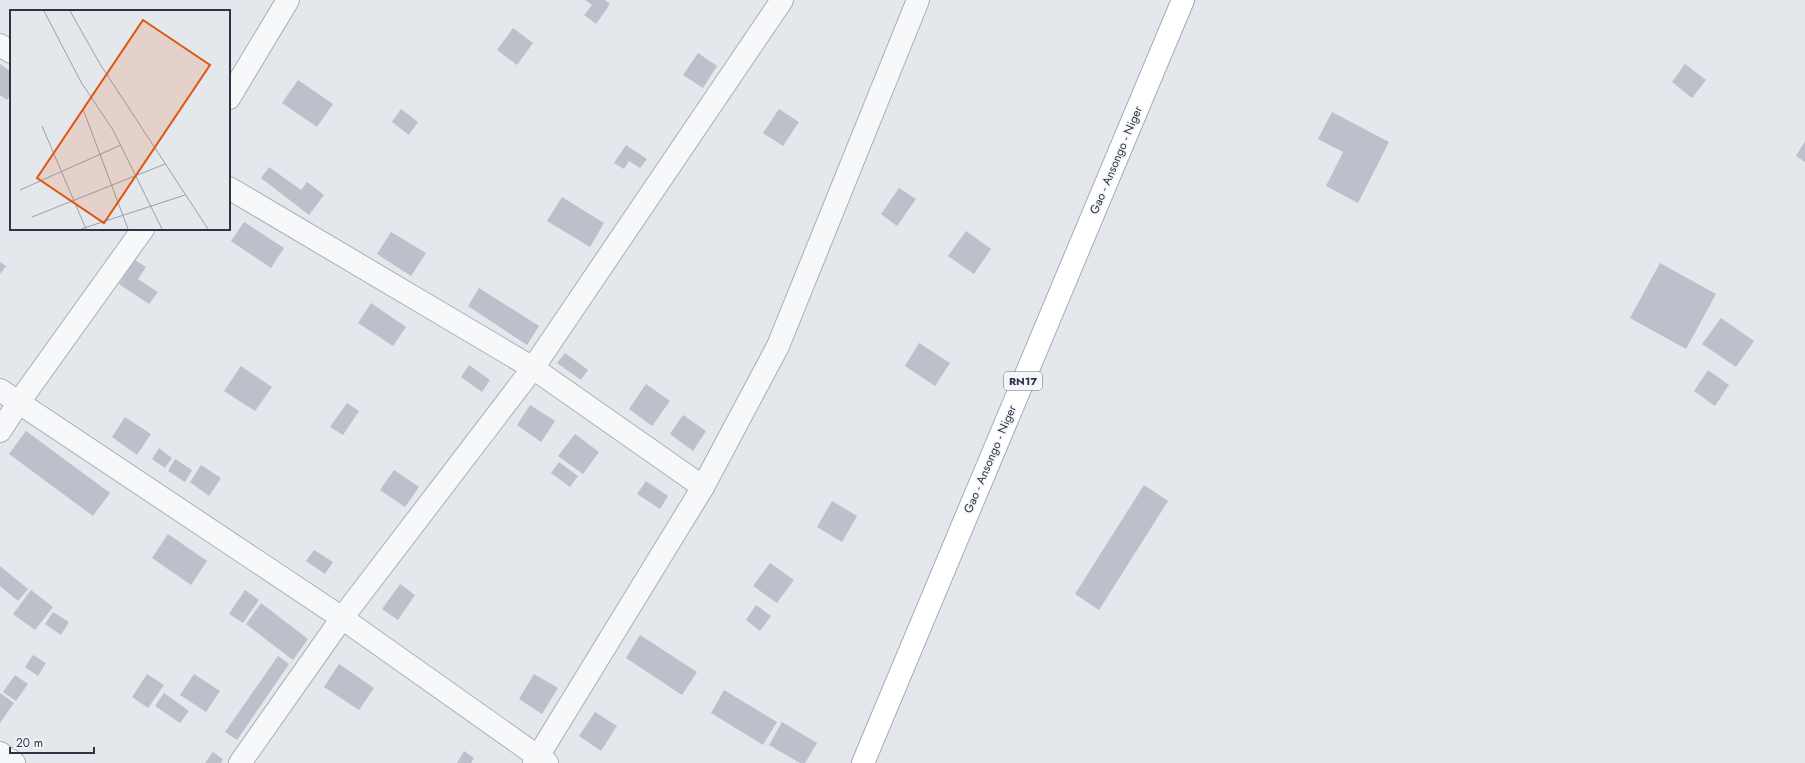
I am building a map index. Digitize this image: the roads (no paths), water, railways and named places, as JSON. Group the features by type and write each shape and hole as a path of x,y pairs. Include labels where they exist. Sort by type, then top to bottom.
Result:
{"main road":[{"name":"Gao - Ansongo - Niger","path":"863,763 1183,0"}],"street":[{"path":"230,96 288,0"},
{"path":"240,763 342,618 533,368 782,0"},
{"path":"0,390 342,618 539,761 703,487 778,346 918,0"},
{"path":"0,45 10,51"},
{"path":"230,189 533,368 703,487"},
{"path":"0,431 19,402 142,230"},
{"path":"0,753 14,763"}]}
